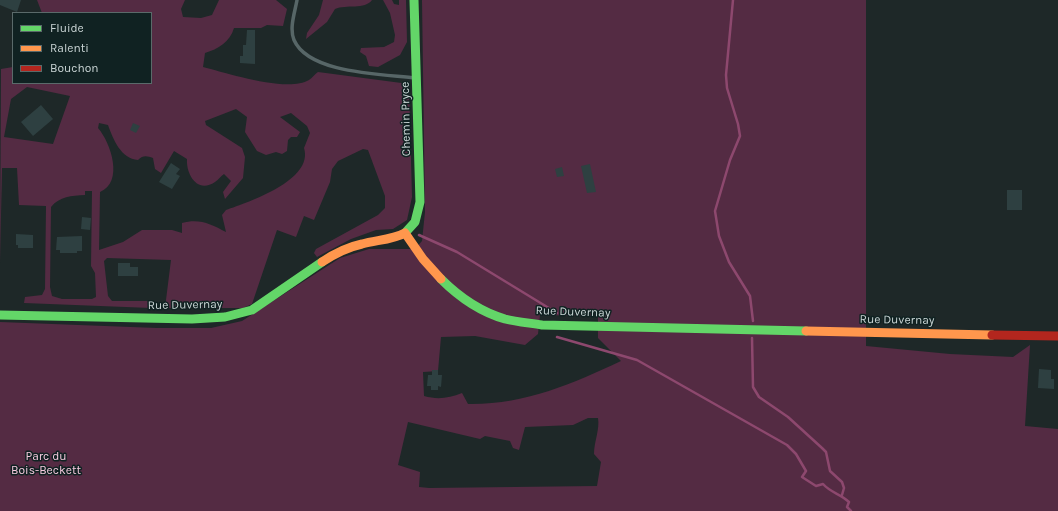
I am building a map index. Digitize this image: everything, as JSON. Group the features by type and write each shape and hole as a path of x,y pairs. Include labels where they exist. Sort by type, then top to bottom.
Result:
{"street":[{"name":"Chemin Pryce","path":"405,234 415,222 420,202 414,0"},
{"name":"Rue Duvernay","path":"0,315 192,319 242,314 252,310 333,255 347,248 405,234 431,269 450,287 478,306 500,317 542,325 1058,336"}],"lane":[{"path":"297,0 292,29 294,39 301,50 314,60 340,68 417,78"}],"green space":[{"path":"37,0 185,0 181,9 183,17 201,18 212,15 219,0 276,0 287,9 283,26 267,25 261,28 234,28 230,37 223,44 205,53 203,67 257,81 272,83 299,83 309,80 318,72 409,84 412,197 407,220 393,229 376,230 351,239 317,257 314,253 316,249 378,215 385,208 385,196 368,150 363,149 338,161 332,169 330,182 314,220 304,216 296,237 277,230 252,304 243,308 165,308 171,260 107,258 104,261 108,296 112,301 151,301 151,308 24,303 25,297 42,295 45,289 46,206 19,205 17,168 2,168 0,263 1,69 12,67 12,84 152,84 152,12 42,12","holes":["27,87 70,96 53,144 4,137 11,99","236,109 247,117 245,132 257,151 266,155 276,152 282,154 287,151 288,140 291,137 297,137 300,132 280,117 291,113 307,126 310,133 304,148 304,160 299,170 290,180 263,195 226,210 222,215 226,232 205,223 194,221 182,223 182,233 172,230 142,230 123,242 99,250 100,192 107,187 112,180 113,171 111,152 98,128 99,123 108,125 115,142 122,152 132,159 138,160 145,156 153,158 155,169 161,173 174,151 187,159 188,171 194,181 198,184 203,186 209,185 224,174 231,181 223,192 225,199 243,178 245,157 242,148 206,125 205,121","85,191 92,191 91,266 95,273 96,297 92,299 62,299 52,296 50,287 51,207 54,203 70,196 85,195"]},
{"path":"323,0 372,0 365,5 335,9 327,22 306,39 307,33 319,15"},
{"path":"383,0 392,0 394,4 399,5 399,0 406,0 407,42 400,55 378,67 369,66 366,56 360,52 361,48 384,47 394,42 395,35 390,13"},
{"name":"Parc du Bois-Beckett","path":"422,0 866,0 866,346 950,354 1013,357 1030,345 1025,426 1058,429 1058,511 0,511 0,322 157,328 211,328 242,321 340,258 369,249 415,249 422,241 425,212","holes":["540,315 598,316 598,338 621,361 584,378 547,392 509,401 468,404 462,393 443,398 424,396 423,372 438,371 441,337 475,336 525,345 538,334","588,418 598,418 594,454 601,462 597,486 419,487 420,472 398,465 408,422 480,439 485,436 510,441 513,448 519,450 525,427 573,425"]}],"building":[{"path":"0,0 21,0 17,12 0,5"},
{"path":"247,30 255,30 255,64 240,63 240,56 243,56 243,45 246,45"},
{"path":"41,105 53,119 33,136 21,122"},
{"path":"133,123 140,126 136,133 130,130"},
{"path":"171,163 180,169 176,174 180,176 172,189 159,182"},
{"path":"590,164 596,192 587,193 581,166"},
{"path":"562,167 564,176 557,177 555,169"},
{"path":"1007,190 1022,190 1022,210 1007,210"},
{"path":"82,217 91,218 90,230 81,229"},
{"path":"16,234 33,235 33,248 18,248 18,245 16,245"},
{"path":"82,236 82,251 77,251 77,253 60,253 60,250 56,250 57,237"},
{"path":"118,263 130,263 130,267 138,267 138,276 118,276"},
{"path":"1039,369 1051,370 1051,379 1054,379 1054,389 1038,388"},
{"path":"432,370 438,370 438,375 442,375 441,387 438,386 438,390 431,390 431,386 427,386 428,375 432,375"}],"waterway":[{"path":"733,0 726,75 727,88 738,124 740,136 730,160 715,211 719,236 729,262 750,296 753,321"},
{"path":"419,235 457,252 557,313"},
{"path":"557,337 637,360 787,445 796,454 806,471 802,477 816,486 823,484 846,499 849,502 847,507 851,511"},
{"path":"752,338 753,387 759,397 788,417 826,452 830,471 842,482 844,488 842,495"}],"traffic: fast":[{"path":"405,233 415,222 420,202 414,0"},
{"path":"0,315 192,319 225,317 252,310 322,262"},
{"path":"441,279 462,297 487,312 505,319 542,325 806,331"}],"traffic: slow":[{"path":"322,262 352,247 384,240 405,233 423,259 441,279"},
{"path":"806,331 992,335"}],"traffic: jam":[{"path":"992,335 1058,336"}]}
